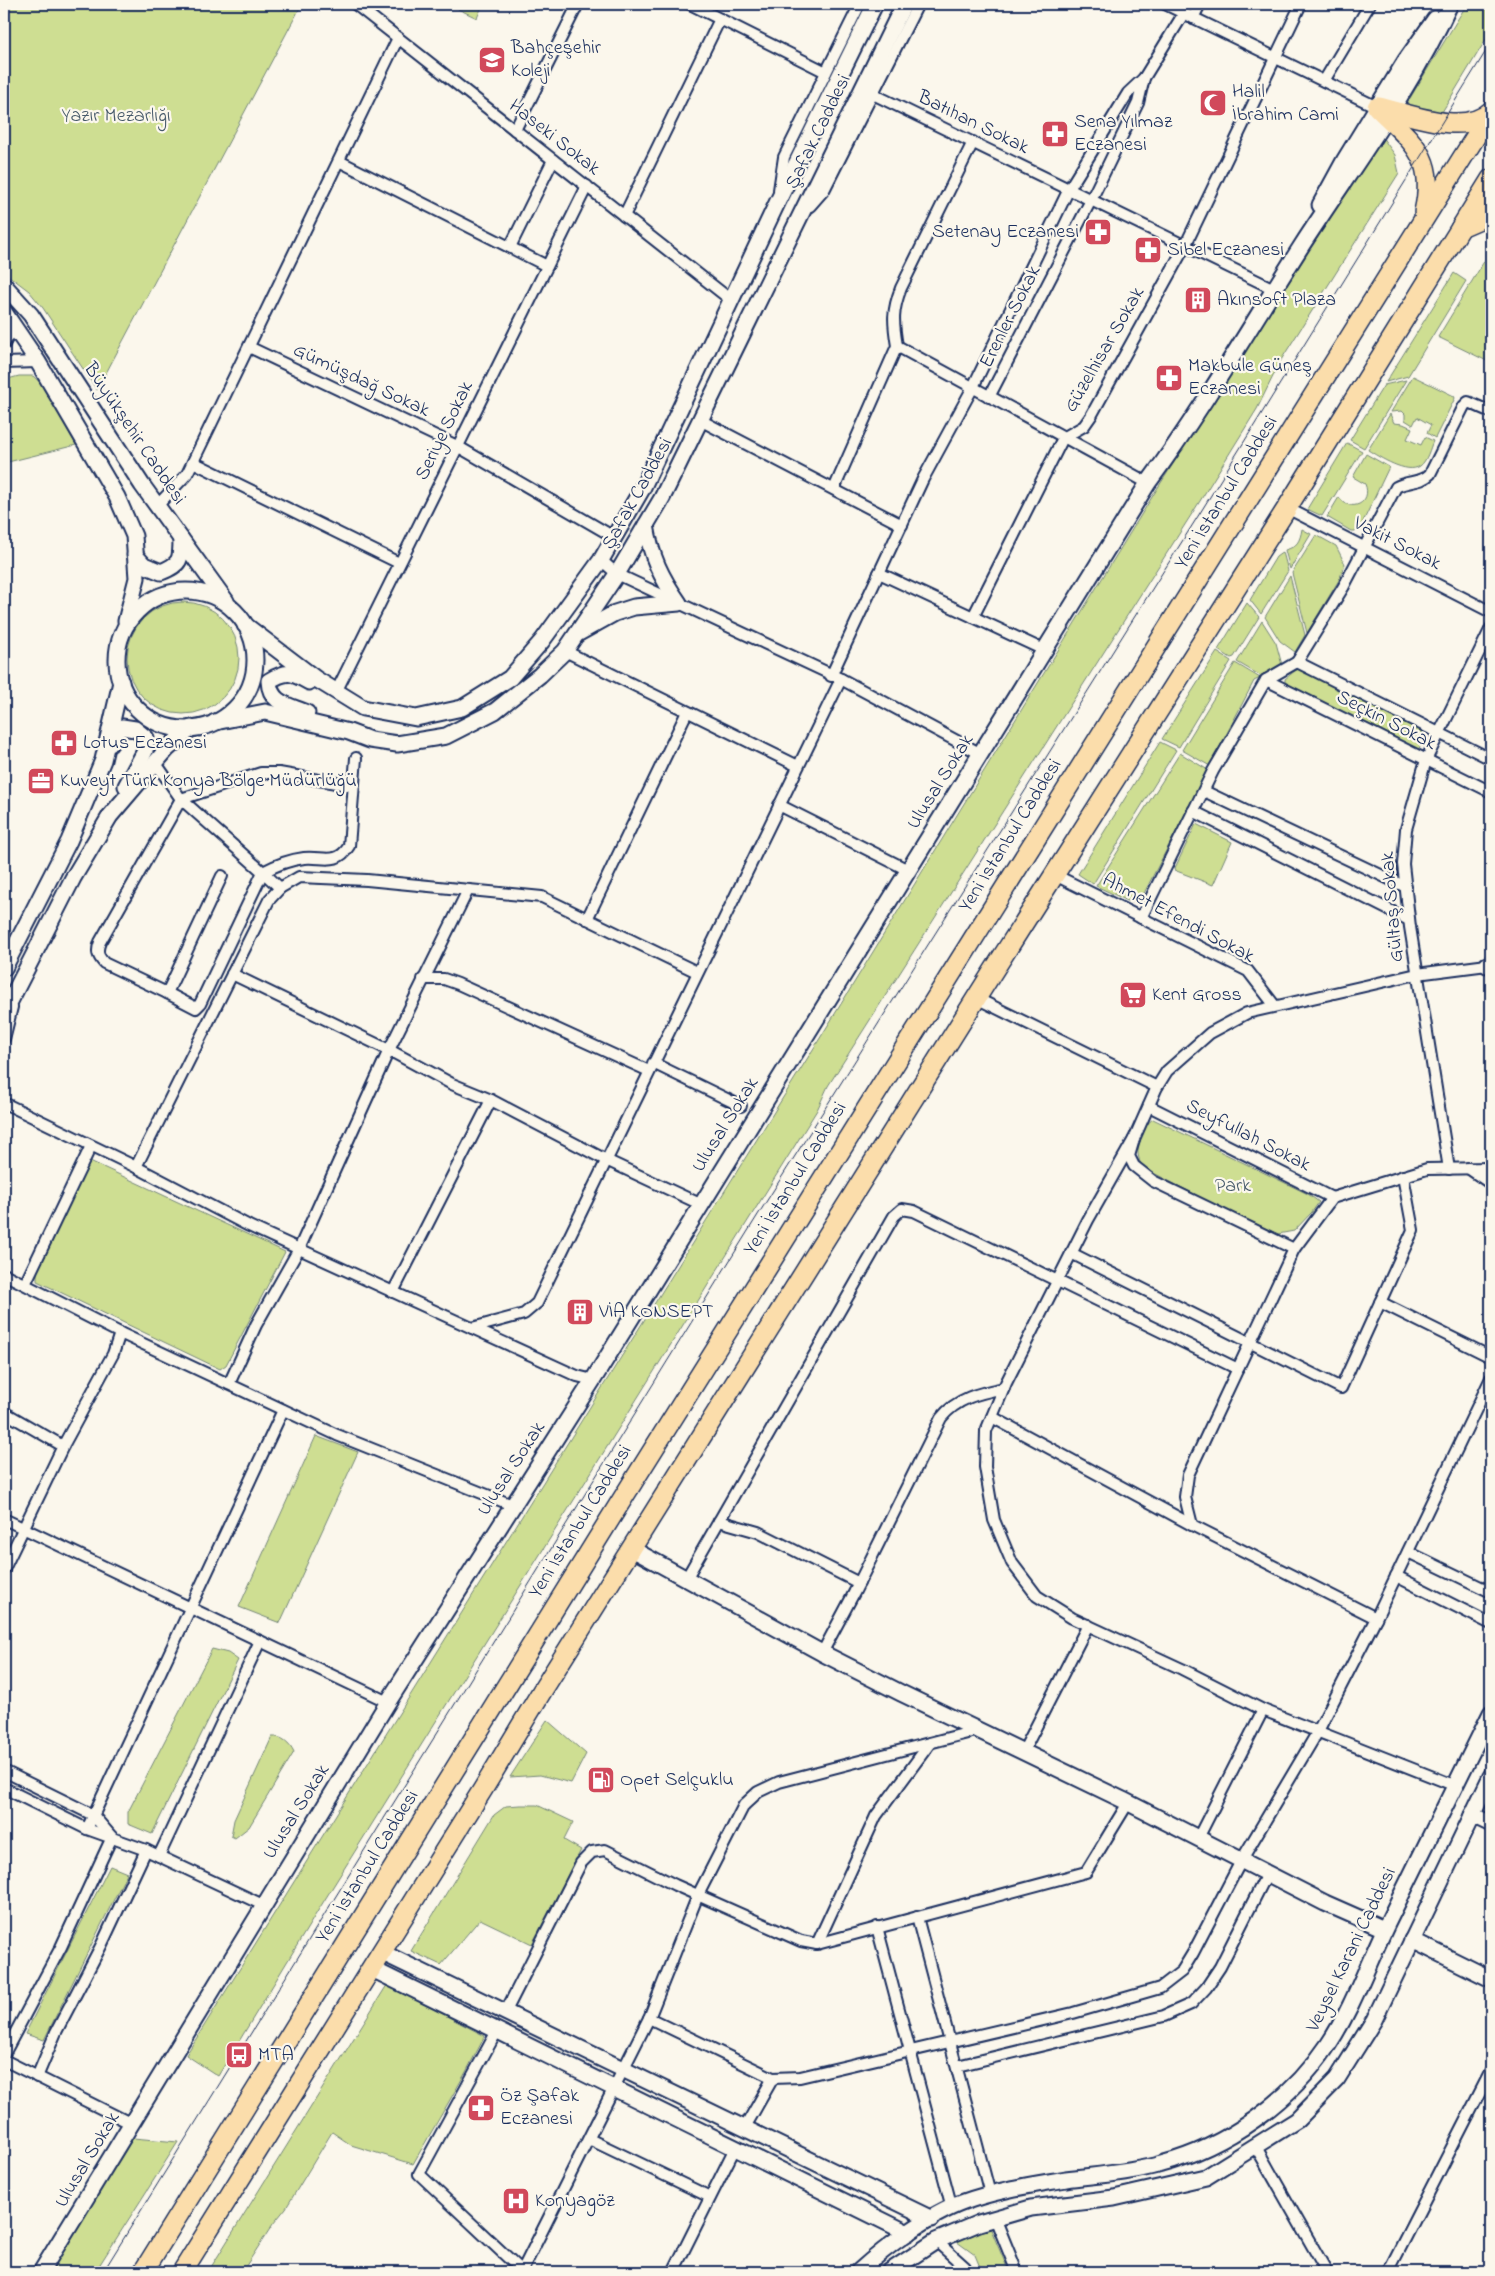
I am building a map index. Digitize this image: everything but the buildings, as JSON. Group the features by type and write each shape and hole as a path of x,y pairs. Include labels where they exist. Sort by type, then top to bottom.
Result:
{"highway":[{"path":"1385,111 1459,123 1479,120 1491,111"},
{"path":"1385,111 1415,145 1423,160 1428,189 1422,223"},
{"name":"Yeni İstanbul Caddesi","path":"143,2272 636,1477 1491,111"},
{"path":"182,2272 542,1691 976,998 1287,508 1491,179"},
{"path":"1461,227 1491,214"}],"street":[{"name":"Haseki Sokak","path":"355,4 731,300"},
{"path":"515,130 578,4"},
{"path":"690,4 826,72"},
{"path":"776,203 784,157 860,4"},
{"name":"Şafak Caddesi","path":"245,625 336,692 363,708 416,718 462,708 510,678 542,641 601,560 642,489 776,203 875,4"},
{"name":"Şafak Caddesi","path":"215,722 265,712 345,730 370,740 396,744 446,736 495,711 540,675 565,651 617,574 662,498 904,4"},
{"path":"799,217 824,190 918,4"},
{"name":"Erenler Sokak","path":"989,398 1091,200 1138,103 1144,78 1189,15 1200,4"},
{"name":"Güzelhisar Sokak","path":"1063,438 1084,426 1091,416 1185,246 1302,4"},
{"path":"1324,81 1370,4"},
{"name":"Ulusal Sokak","path":"41,2272 388,1702 593,1380 700,1204 910,871 1148,483 1183,436 1303,243 1342,187 1385,111 1418,42 1449,4"},
{"path":"1171,5 1385,111"},
{"path":"624,216 720,19"},
{"path":"156,506 187,474 398,38"},
{"path":"472,1328 524,1314 537,1303 798,766 879,573 923,479 972,389 1069,189 1128,93 1144,78"},
{"name":"Batıhan Sokak","path":"872,94 1274,289"},
{"name":"Ulusal Sokak","path":"1303,243 1344,161 1385,111"},
{"path":"834,489 897,346 893,323 894,307 901,288 973,142"},
{"path":"510,247 553,160"},
{"path":"339,162 547,266"},
{"name":"Seriye Sokak","path":"336,692 587,186"},
{"name":"Büyükşehir Caddesi","path":"4,285 31,315 156,506 230,607"},
{"name":"Büyükşehir Caddesi","path":"4,312 15,325 38,362 117,497 134,536 137,578 124,628"},
{"path":"4,344 15,325"},
{"path":"897,346 972,389 1148,483"},
{"name":"Gümüşdağ Sokak","path":"249,347 457,446 614,536"},
{"path":"4,361 38,362"},
{"path":"1141,918 1213,771 1266,680 1297,662 1365,548 1396,487 1402,483 1424,481 1430,474 1464,406 1468,402 1491,412"},
{"path":"700,420 902,524"},
{"path":"973,617 1063,438"},
{"path":"193,462 400,563"},
{"name":"Vakit Sokak","path":"1287,508 1491,612"},
{"path":"646,524 650,547 661,577 679,603"},
{"path":"135,554 144,565 161,572 177,565 181,556 181,539"},
{"path":"601,560 617,574 836,678 981,754"},
{"path":"879,573 1046,651"},
{"path":"192,591 206,594 230,607 245,625 254,647 254,671 246,693 232,712 215,722 191,728 170,727 151,719 135,706 123,689 117,669 117,648 124,628 136,611 147,603 172,592 192,591"},
{"path":"576,635 615,613 634,607 679,603"},
{"name":"Gültaş Sokak","path":"1449,1169 1417,974 1403,864 1406,829 1426,760 1491,628"},
{"path":"565,651 798,766"},
{"name":"Seçkin Sokak","path":"1297,662 1491,759"},
{"path":"336,692 314,685 294,674 282,673 269,681 271,696 278,702 345,730"},
{"name":"Seçkin Sokak","path":"1266,680 1491,792"},
{"path":"103,760 121,682"},
{"path":"587,919 688,712"},
{"path":"4,968 69,842 116,732 122,727 134,729 146,738 145,750 110,816 73,878 4,1013"},
{"path":"110,816 167,748 191,728"},
{"path":"353,786 298,776 261,773 181,798 97,950 98,956 104,964 196,1008 200,1004 262,872 281,862 304,858 332,859 344,855 349,846 356,758"},
{"path":"155,762 181,798 280,888"},
{"path":"1204,791 1406,887"},
{"path":"779,805 910,871"},
{"path":"1193,811 1409,920"},
{"name":"Ahmet Efendi Sokak","path":"1055,875 1248,971 1275,1006"},
{"path":"167,994 222,876"},
{"path":"136,1167 269,900 280,888 299,877 367,880 542,897 697,972"},
{"path":"229,1384 256,1325 298,1248 389,1050 468,890"},
{"path":"1456,1786 1317,1733 1263,1710 1182,1669 1072,1618 1038,1596 1012,1563 994,1520 985,1467 986,1431 1004,1388 1057,1281 1134,1139 1167,1071 1210,1033 1247,1013 1417,974 1490,964"},
{"path":"232,974 389,1050 452,1084 492,1100 606,1160 700,1204"},
{"path":"424,979 444,979 458,984 741,1106"},
{"path":"4,1040 17,987"},
{"path":"976,998 1158,1087"},
{"path":"393,1292 492,1100"},
{"path":"4,1103 136,1167 249,1226 577,1376 593,1380"},
{"name":"Seyfullah Sokak","path":"1149,1106 1332,1198"},
{"path":"1134,1139 1129,1156 1134,1166 1152,1181 1294,1249"},
{"path":"25,1284 91,1146"},
{"path":"1468,1168 1491,1184"},
{"path":"1192,1525 1185,1497 1188,1475 1294,1249 1332,1198 1427,1169 1491,1168"},
{"path":"1071,1254 1341,1388 1413,1230 1403,1176"},
{"path":"686,1577 898,1211 902,1208 914,1211 1238,1370"},
{"path":"4,1274 120,1333 283,1410 338,1435 512,1505"},
{"path":"1380,1302 1491,1356"},
{"path":"4,1569 63,1446 113,1354 120,1333"},
{"path":"650,2018 773,2078 800,2077 1073,2013 1160,1988 1182,1971 1241,1861 1317,1733 1376,1618 1491,1378"},
{"path":"822,1653 941,1418 951,1407 973,1394 1004,1388"},
{"path":"87,1829 283,1410"},
{"path":"4,1412 63,1446"},
{"path":"992,1418 1192,1525 1376,1618"},
{"path":"4,1519 388,1702"},
{"path":"719,1521 758,1532 859,1583"},
{"path":"632,1549 822,1653 1384,1930"},
{"path":"1408,1552 1491,1592"},
{"path":"1396,1576 1491,1624"},
{"path":"1023,1752 1088,1626"},
{"path":"159,1856 260,1640"},
{"path":"1198,1838 1263,1710"},
{"name":"Veysel Karani Caddesi","path":"858,2272 884,2248 962,2202 1014,2188 1159,2165 1199,2152 1235,2132 1295,2085 1328,2045 1355,1996 1384,1930 1491,1713"},
{"path":"497,2031 419,2174 524,2272 623,2069 650,2018 698,1895 744,1805 758,1792 779,1782 979,1730"},
{"path":"817,1944 876,1816 930,1743"},
{"path":"4,1771 93,1815 112,1837"},
{"path":"889,2272 936,2241 995,2218 1031,2208 1114,2198 1206,2178 1297,2120 1337,2079 1374,2020 1491,1776"},
{"path":"4,1788 87,1829 146,1850 264,1905"},
{"path":"505,2013 581,1863 592,1852 605,1850 800,1941 817,1944 1086,1872 1128,1803"},
{"path":"1472,1815 1491,1824"},
{"path":"4,2054 61,1947 112,1837"},
{"path":"37,2077 56,2032 102,1944 146,1850"},
{"path":"958,2066 1164,2016 1191,2004 1220,1968 1267,1874"},
{"path":"917,1916 952,2042 990,2194"},
{"path":"877,1927 952,2208"},
{"path":"1412,1940 1491,1979"},
{"path":"381,1952 744,2129 932,2218"},
{"path":"370,1968 908,2233"},
{"path":"4,2030 14,2035"},
{"path":"4,2060 132,2124"},
{"path":"1388,2272 1491,2071"},
{"path":"744,2129 773,2078"},
{"path":"589,2139 710,2197"},
{"path":"1256,2147 1327,2272"},
{"path":"673,2272 735,2148"},
{"path":"995,2218 1017,2272"},
{"path":"936,2241 965,2267 968,2272"}],"green space":[{"name":"Yazır Mezarlığı","path":"4,4 302,4 97,390 43,308 29,291 4,272"},
{"path":"460,4 480,4 481,9 477,18 458,9"},
{"path":"1467,4 1491,4 1491,31 1439,117 1412,113 1407,103"},
{"path":"1382,137 1395,155 1399,173 1281,360 1257,409 1200,501 828,1086 817,1110 319,1909 218,2076 186,2055 822,1035 1157,489"},
{"path":"1491,250 1491,363 1438,337"},
{"path":"1454,273 1466,281 1408,376 1386,382"},
{"path":"19,376 33,376 43,385 76,445 4,463 4,380"},
{"path":"1413,376 1455,398 1435,438 1427,433 1431,425 1417,417 1413,425 1405,420 1405,414 1402,411 1391,412"},
{"path":"1406,380 1364,448 1350,440 1384,385"},
{"path":"1390,414 1394,423 1412,428 1407,439 1421,445 1425,437 1433,441 1426,458 1420,466 1414,468 1401,467 1386,461 1368,450"},
{"path":"1347,443 1362,451 1322,516 1307,509"},
{"path":"1366,454 1389,467 1362,524 1355,531 1351,531 1327,517 1339,497 1349,505 1359,504 1363,501 1367,491 1365,484 1353,477"},
{"path":"1302,529 1311,534 1290,569 1285,550 1297,543"},
{"path":"1316,535 1336,546 1345,564 1339,580 1307,633 1292,573"},
{"path":"1283,552 1288,571 1261,614 1250,600 1276,557"},
{"path":"1290,576 1305,635 1295,652 1280,641 1265,617"},
{"path":"183,602 204,607 222,619 234,637 239,658 234,679 222,697 204,709 183,714 162,709 144,697 132,679 127,658 132,637 144,619 162,607"},
{"path":"1247,603 1259,617 1234,657 1231,658 1218,650"},
{"path":"1262,621 1276,643 1282,665 1261,676 1237,662"},
{"path":"1217,652 1231,661 1179,747 1162,739"},
{"path":"1235,663 1260,678 1254,681 1210,766 1182,750"},
{"path":"1302,668 1428,730 1418,751 1285,683 1285,679"},
{"path":"1160,742 1176,750 1093,884 1078,874"},
{"path":"1180,753 1208,770 1142,897 1136,902 1130,902 1096,886"},
{"path":"1196,824 1232,842 1213,885 1174,870"},
{"name":"Park","path":"1153,1119 1308,1194 1319,1202 1294,1231 1278,1234 1219,1207 1142,1167 1138,1154 1138,1141 1143,1129"},
{"path":"90,1161 285,1252 226,1365 220,1369 37,1281 37,1271"},
{"path":"316,1436 358,1452 280,1623 239,1607"},
{"path":"212,1649 228,1653 238,1660 152,1834 128,1824 128,1812"},
{"path":"547,1720 586,1754 571,1783 540,1775 510,1777"},
{"path":"272,1737 285,1741 294,1752 249,1827 235,1838 231,1836 234,1820"},
{"path":"537,1805 573,1822 564,1840 581,1850 532,1944 480,1919 441,1965 411,1951 494,1815 506,1806"},
{"path":"110,1866 127,1873 44,2040 25,2034"},
{"path":"387,1985 485,2036 413,2164 351,2145 332,2132 286,2208 273,2224 242,2272 208,2272"},
{"path":"133,2138 178,2142 95,2272 50,2272"},
{"path":"989,2225 1009,2272 982,2272 975,2255 953,2239"}],"tram line":[{"path":"103,2272 761,1210 1200,513 1491,43"}],"place":[{"name":"Bahçeşehir Koleji","path":"492,60"},
{"name":"Halil İbrahim Cami","path":"1213,103"},
{"name":"Sena Yılmaz Eczanesi","path":"1055,134"},
{"name":"Setenay Eczanesi","path":"1098,232"},
{"name":"Sibel Eczanesi","path":"1148,250"},
{"name":"Akınsoft Plaza","path":"1198,300"},
{"name":"Makbule Güneş Eczanesi","path":"1169,378"},
{"name":"Lotus Eczanesi","path":"64,743"},
{"name":"Kuveyt Türk Konya Bölge Müdürlüğü","path":"41,781"},
{"name":"Kent Gross","path":"1133,995"},
{"name":"VİA KONSEPT","path":"580,1312"},
{"name":"Opet Selçuklu","path":"601,1780"},
{"name":"MTA","path":"239,2055"},
{"name":"Öz Şafak Eczanesi","path":"481,2108"},
{"name":"Konyagöz","path":"516,2201"}]}
